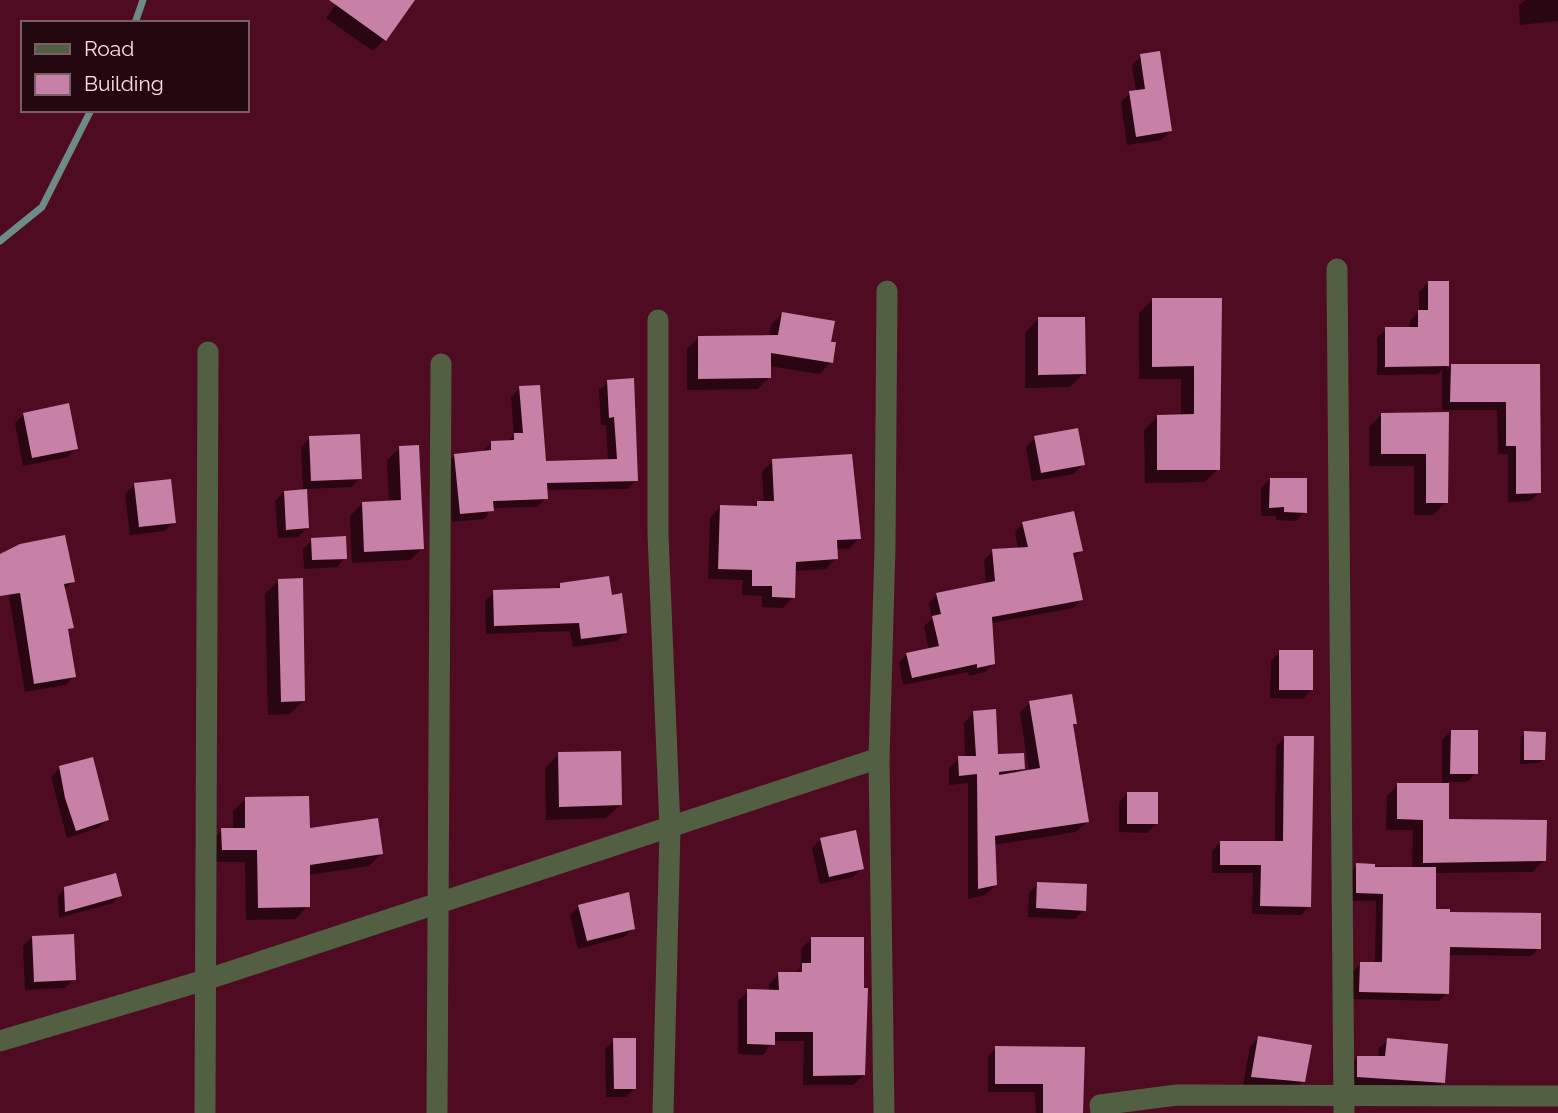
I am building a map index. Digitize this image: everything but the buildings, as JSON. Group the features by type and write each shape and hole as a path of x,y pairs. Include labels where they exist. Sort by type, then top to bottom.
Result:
{"street":[{"path":"1337,269 1344,1105"},
{"path":"884,1113 879,758 886,547 887,291"},
{"path":"657,320 659,534 670,829 663,1113"},
{"path":"205,1113 208,352"},
{"path":"437,1113 440,364"},
{"path":"0,1041 205,981 879,758"},
{"path":"1101,1113 1100,1105 1177,1095 1344,1105 1558,1096"}],"waterway":[{"path":"136,21 143,0"},
{"path":"0,241 42,207 90,112"}]}
